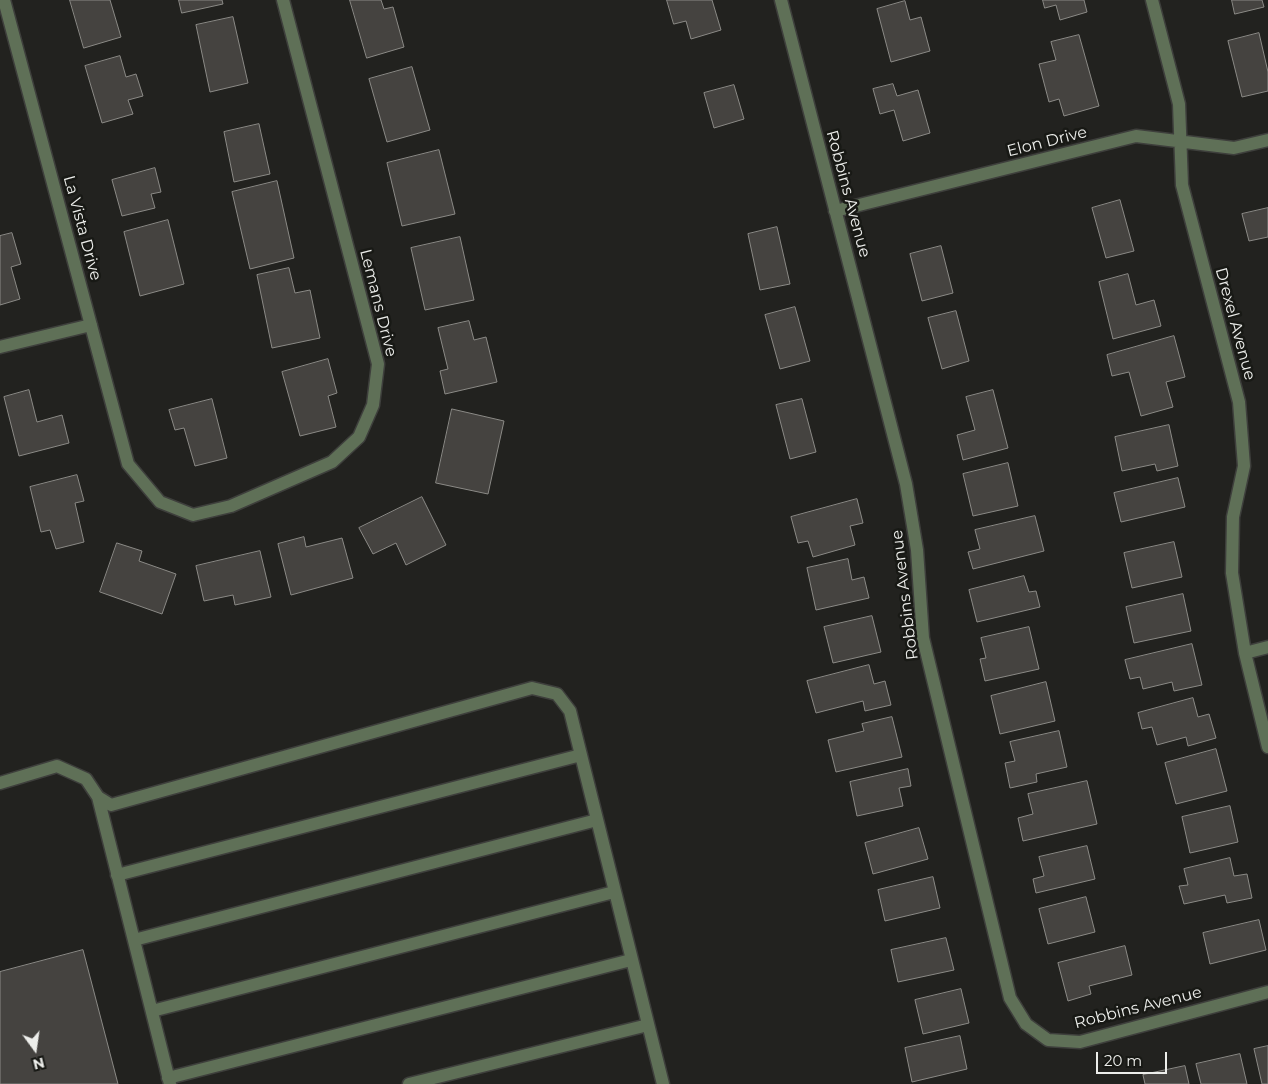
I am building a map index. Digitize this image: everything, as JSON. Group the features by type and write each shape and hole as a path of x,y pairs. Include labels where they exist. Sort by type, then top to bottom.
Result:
{"street":[{"name":"La Vista Drive","path":"4,0 128,464"},
{"name":"Lemans Drive","path":"128,464 160,502 193,515 231,506 332,462 360,437 373,405 378,364 283,0"},
{"name":"Robbins Avenue","path":"781,0 906,484 917,550 923,638 1010,998 1026,1024 1048,1040 1080,1042 1268,992"},
{"name":"Drexel Avenue","path":"1152,0 1179,104 1182,186 1239,402 1244,466 1233,517 1232,573 1245,653 1268,747"},
{"name":"Elon Drive","path":"836,211 1136,136 1234,148 1268,140"},
{"path":"0,347 91,325"},
{"path":"1245,653 1268,647"},
{"path":"98,797 112,805 532,688 557,694 570,711 663,1084"},
{"path":"117,875 581,755"},
{"path":"0,783 57,766 86,779 98,797 169,1081 631,960"},
{"path":"134,940 597,820"},
{"path":"152,1012 614,892"},
{"path":"409,1084 648,1025"}],"building":[{"path":"70,0 110,0 121,37 84,48"},
{"path":"179,0 222,0 223,4 182,13"},
{"path":"350,0 381,0 384,9 393,7 404,47 367,58"},
{"path":"667,0 712,0 721,30 691,39 686,21 674,24"},
{"path":"1043,0 1084,0 1087,12 1060,20 1056,5 1045,8"},
{"path":"1232,0 1262,0 1264,7 1235,14"},
{"path":"905,1 910,20 921,17 930,51 891,62 877,9"},
{"path":"233,17 248,83 210,92 196,25"},
{"path":"1259,33 1268,72 1268,91 1242,97 1228,41"},
{"path":"1079,35 1099,106 1064,116 1059,99 1049,102 1039,64 1056,60 1051,42"},
{"path":"120,56 126,77 136,74 143,96 128,100 133,114 102,123 85,66"},
{"path":"412,67 430,130 387,142 369,79"},
{"path":"893,84 897,96 918,90 930,133 903,141 894,110 880,114 873,89"},
{"path":"734,85 744,119 714,128 704,93"},
{"path":"259,124 270,174 234,182 224,132"},
{"path":"439,150 455,214 402,226 387,163"},
{"path":"155,168 161,192 151,194 155,208 122,216 112,180"},
{"path":"277,181 294,258 250,269 232,192"},
{"path":"1120,200 1134,251 1106,258 1092,208"},
{"path":"1268,208 1268,237 1249,241 1242,214"},
{"path":"168,220 184,284 140,296 124,232"},
{"path":"777,227 790,284 760,290 748,234"},
{"path":"12,233 21,264 11,267 20,299 0,305 0,236"},
{"path":"460,237 474,300 425,310 411,248"},
{"path":"941,246 953,293 922,301 910,254"},
{"path":"289,268 295,293 310,290 320,338 272,348 257,275"},
{"path":"1128,274 1136,305 1154,300 1161,326 1113,339 1099,282"},
{"path":"795,307 810,361 780,369 765,315"},
{"path":"956,311 969,361 942,369 928,318"},
{"path":"469,321 474,340 486,337 497,382 445,394 440,371 448,369 438,328"},
{"path":"1174,336 1185,377 1166,382 1173,407 1141,416 1129,372 1112,376 1107,355"},
{"path":"328,359 337,393 328,396 336,427 300,436 282,372"},
{"path":"29,390 37,422 62,415 69,443 19,456 4,397"},
{"path":"993,390 1008,448 963,460 957,435 975,430 966,397"},
{"path":"212,399 227,458 195,466 184,428 175,430 169,410"},
{"path":"802,399 816,452 790,459 776,405"},
{"path":"452,409 504,421 488,494 436,483"},
{"path":"1169,425 1178,466 1157,471 1155,464 1122,471 1115,437"},
{"path":"1008,463 1018,506 973,516 963,474"},
{"path":"77,475 84,501 75,503 84,542 56,549 50,530 41,532 30,487"},
{"path":"1178,478 1185,507 1121,522 1114,493"},
{"path":"422,497 446,545 406,565 396,543 373,554 359,528"},
{"path":"857,499 863,523 850,526 855,545 813,557 808,541 798,543 791,517"},
{"path":"1035,516 1044,551 973,569 968,552 980,549 975,530"},
{"path":"304,537 306,547 342,538 353,578 291,595 278,544"},
{"path":"1174,542 1182,577 1132,588 1124,553"},
{"path":"117,543 142,551 139,561 176,574 162,614 100,592"},
{"path":"260,551 271,597 235,605 233,595 204,601 196,566"},
{"path":"848,559 852,580 864,577 869,598 816,610 807,568"},
{"path":"1024,576 1029,592 1036,591 1040,607 977,622 969,590"},
{"path":"1183,594 1191,631 1134,643 1126,607"},
{"path":"872,616 881,652 833,663 824,627"},
{"path":"1029,627 1039,669 985,681 980,659 986,658 981,638"},
{"path":"1192,644 1202,685 1174,691 1172,682 1143,689 1140,677 1130,679 1125,660"},
{"path":"869,665 874,684 885,681 891,705 865,711 863,701 816,713 807,681"},
{"path":"1046,682 1055,721 1000,734 991,696"},
{"path":"1193,698 1198,717 1209,714 1216,738 1188,746 1186,737 1157,745 1152,727 1142,729 1138,713"},
{"path":"892,717 902,757 836,772 828,740 864,731 862,724"},
{"path":"1059,731 1067,767 1036,774 1037,782 1010,788 1005,763 1015,761 1010,742"},
{"path":"1216,749 1227,791 1176,804 1165,763"},
{"path":"908,769 911,786 899,788 903,806 857,816 850,782"},
{"path":"1087,781 1097,824 1023,841 1018,818 1033,814 1028,794"},
{"path":"1230,806 1238,842 1190,853 1182,817"},
{"path":"919,828 928,859 873,874 865,843"},
{"path":"1087,846 1095,879 1036,893 1033,879 1044,876 1039,857"},
{"path":"1230,858 1234,876 1247,874 1252,898 1227,903 1225,895 1184,904 1179,886 1188,885 1184,869"},
{"path":"933,877 940,908 885,921 878,890"},
{"path":"1086,897 1095,932 1048,944 1039,909"},
{"path":"1259,920 1266,950 1210,964 1203,933"},
{"path":"946,938 954,970 898,982 891,950"},
{"path":"1125,946 1132,975 1089,986 1091,994 1068,1001 1058,963"},
{"path":"83,950 118,1084 0,1084 0,972"},
{"path":"961,989 969,1023 923,1034 915,1000"},
{"path":"960,1036 967,1069 912,1082 905,1048"},
{"path":"1268,1046 1268,1084 1262,1084 1254,1049"},
{"path":"1240,1054 1247,1084 1201,1084 1196,1064"},
{"path":"1185,1066 1189,1084 1145,1084 1143,1075"}]}
